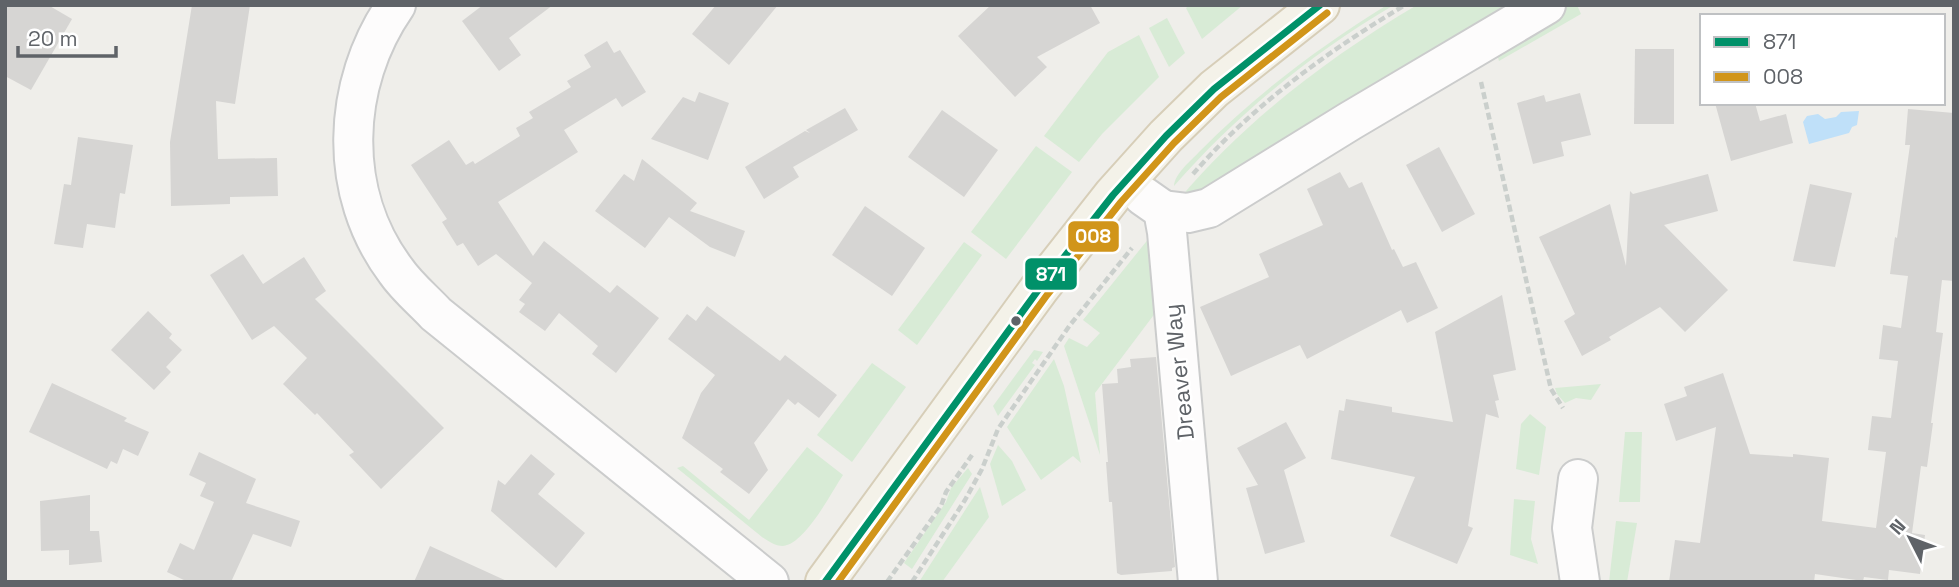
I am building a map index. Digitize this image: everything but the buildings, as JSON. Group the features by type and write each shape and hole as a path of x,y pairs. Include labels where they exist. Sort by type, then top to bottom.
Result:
{"main road":[{"path":"825,582 1032,299 1124,183 1214,89 1320,5"}],"street":[{"path":"396,5 386,19 362,69 352,135 357,190 373,232 396,271 436,314 769,582"},
{"path":"1124,183 1163,210 1188,213 1209,208 1546,5"},
{"name":"Dreaver Way","path":"1163,210 1198,582"},
{"path":"1578,480 1572,528 1580,582"}],"path":[{"path":"1489,117 1551,389 1563,408"},
{"path":"887,582 972,455"}],"green space":[{"path":"1190,5 1243,5 1202,39 1186,8"},
{"path":"1387,5 1394,5 1334,43 1277,86 1223,134 1174,186 1177,176 1188,163 1265,92 1312,55"},
{"path":"1417,5 1512,5 1200,202 1180,198 1232,142 1290,92 1352,46"},
{"path":"1565,5 1577,5 1581,14 1499,61 1497,54 1501,43"},
{"path":"1167,18 1185,53 1169,67 1149,28"},
{"path":"1139,35 1159,77 1102,134 1079,162 1044,136 1108,52"},
{"path":"1036,146 1072,172 1006,259 971,232"},
{"path":"1150,237 1159,308 1095,393 1100,455 1064,346 1069,338 1087,347 1100,333 1083,320"},
{"path":"964,242 982,255 917,345 898,330"},
{"path":"1034,350 1043,352 1037,361 1035,359 1032,363 1035,365 998,416 993,406"},
{"path":"1054,359 1064,386 1081,463 1073,456 1041,480 1007,427"},
{"path":"872,363 906,387 852,462 817,435"},
{"path":"1601,384 1591,400 1576,398 1565,403 1555,388"},
{"path":"1530,414 1546,427 1539,475 1516,469 1521,424"},
{"path":"1625,432 1642,432 1640,502 1619,502"},
{"path":"998,445 1012,461 1026,490 1002,506 990,464"},
{"path":"807,447 843,475 825,505 800,537 783,546 762,537 677,468 683,466 749,520"},
{"path":"968,468 972,474 912,569 904,563 946,502 951,488"},
{"path":"980,487 989,517 942,582 919,582"},
{"path":"1514,499 1535,501 1531,539 1538,564 1510,555"},
{"path":"1616,521 1637,523 1627,582 1609,582"}],"water":[{"path":"1859,111 1857,125 1852,127 1849,133 1809,144 1803,122 1807,116 1818,114 1825,119 1836,117 1841,112"}],"transit line":[{"name":"871","path":"825,582 1039,289 1113,195 1166,136 1214,89 1320,5"},
{"name":"008","path":"838,582 1047,295 1121,202 1174,143 1221,97 1327,13"}]}
